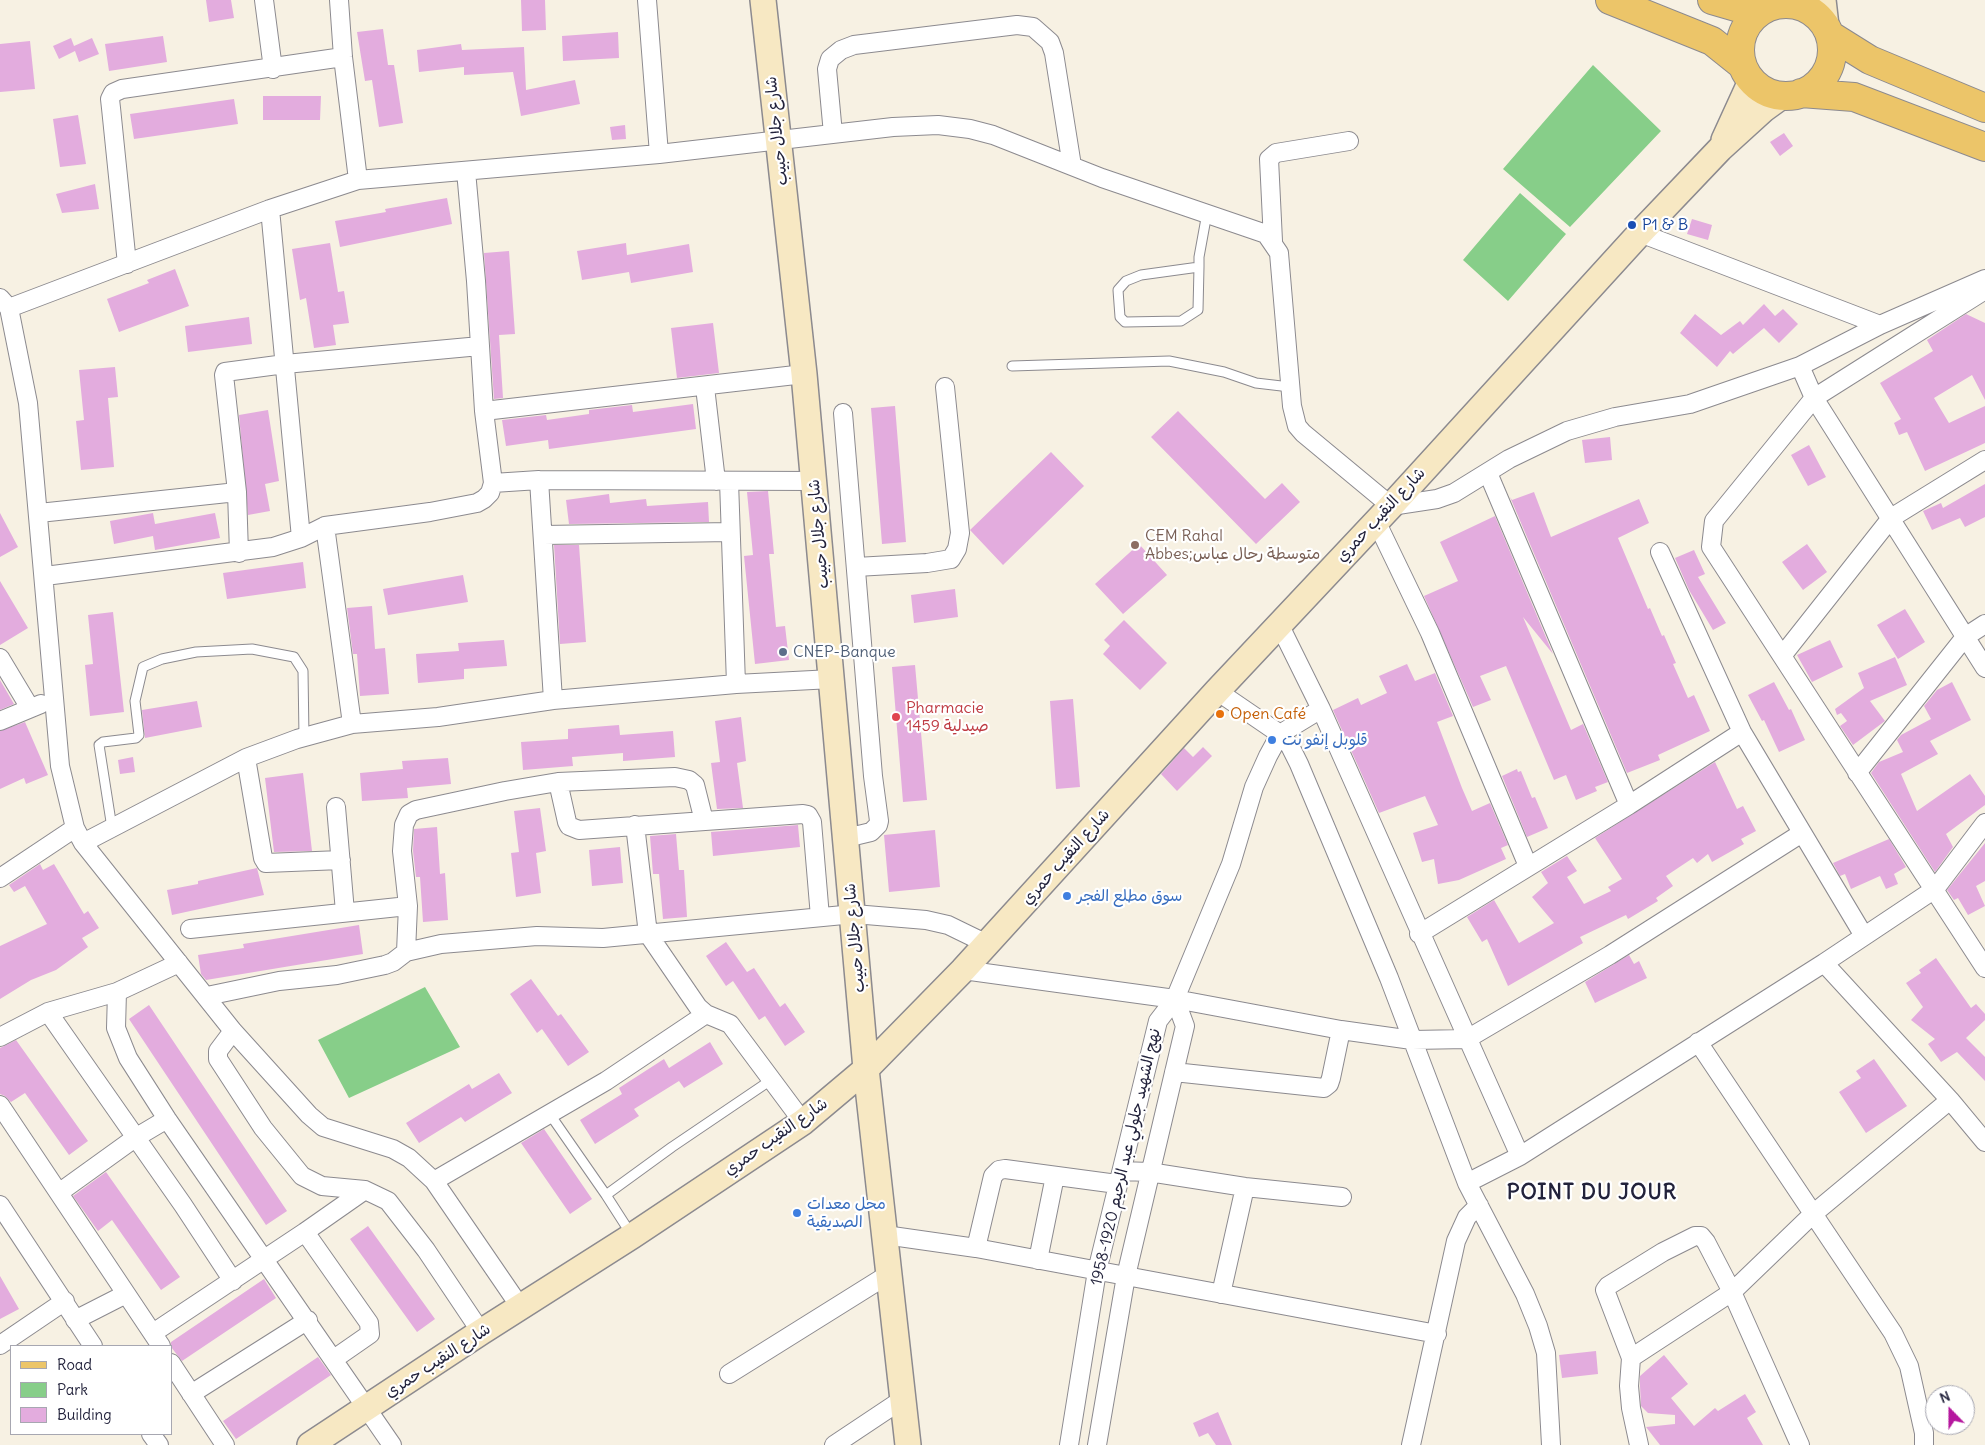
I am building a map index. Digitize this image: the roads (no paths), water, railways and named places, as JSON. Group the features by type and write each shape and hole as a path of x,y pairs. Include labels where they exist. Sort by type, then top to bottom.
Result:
{"main road":[{"name":"شارع جلال حبيب","path":"763,0 804,374 854,914 866,1069 908,1445"},
{"path":"1610,0 1712,41 1760,88 1792,95 1854,97 1985,147"},
{"path":"1712,0 1743,8 1775,5 1803,6 1826,20 1870,60 1985,108"},
{"path":"1746,73 1739,55 1741,34 1752,17 1775,5"},
{"path":"1792,95 1821,80 1828,70 1832,46 1826,20"},
{"name":"شارع النقيب حمري","path":"1720,149 1746,73"},
{"name":"شارع النقيب حمري","path":"310,1445 481,1332 632,1236 803,1122 866,1069 963,970 1640,232 1720,149 1792,95"}],"street":[{"path":"339,0 343,57 358,180"},
{"path":"647,0 659,154"},
{"path":"269,1 273,69"},
{"path":"833,134 827,69 830,59 841,50 854,45 1017,25 1033,27 1050,42 1054,53 1072,166"},
{"path":"127,264 110,99 113,93 122,89 273,69 343,57"},
{"path":"521,1308 434,1181 409,1158 393,1149 323,1127 308,1115 233,1031 79,836 61,772 45,576 28,403 5,303 127,264 270,208 358,180 659,154 893,127 938,125 970,129 993,135 1072,166 1255,229 1266,234 1273,241"},
{"path":"1348,141 1276,153 1269,159 1273,241 1278,253 1294,417 1303,433 1383,514 1430,633 1528,866"},
{"path":"45,576 239,553 274,547 302,538 325,526 430,512 477,503 490,493 493,483 484,411 466,171"},
{"path":"270,208 302,538"},
{"path":"1640,232 1880,324"},
{"path":"1383,514 1447,496 1539,443 1567,431 1615,418 1690,404 1800,366 1880,324 1983,284"},
{"path":"1983,284 1814,398 1714,521 1711,548 1985,968"},
{"path":"239,553 237,492 224,375 228,370 480,346"},
{"path":"1800,366 1814,398 1985,668"},
{"path":"484,411 705,387 804,374"},
{"path":"705,387 730,532 736,684"},
{"path":"856,567 927,564 951,559 957,549 960,533 945,387"},
{"path":"843,413 873,776 880,821 871,832 846,838"},
{"path":"1782,656 1891,518 1985,460"},
{"path":"1488,473 1629,805"},
{"path":"493,483 539,480 814,481"},
{"path":"539,480 554,700"},
{"path":"39,513 237,492"},
{"path":"325,526 352,724"},
{"path":"544,535 730,532"},
{"path":"1660,552 1742,732 1864,936"},
{"path":"1279,624 1321,708 1419,934 1520,1156"},
{"path":"1857,773 1965,636 1985,624"},
{"path":"0,658 30,708"},
{"path":"0,878 79,836 112,828 246,758 304,737 352,724 438,717 554,700 736,684 832,679"},
{"path":"1217,691 1280,734 1290,746 1299,764 1389,978 1467,1183 1525,1294 1538,1326 1546,1352 1552,1445"},
{"path":"0,721 54,700"},
{"path":"1175,999 1231,864 1254,787 1280,734 1321,708"},
{"path":"1419,934 1629,805 1742,732"},
{"path":"246,758 263,858 266,863 340,860"},
{"path":"406,952 408,906 402,851 404,825 409,814 416,810 504,790 558,782 683,778 695,785 704,821"},
{"path":"558,782 569,826 580,830 808,815 812,822 820,917"},
{"path":"336,806 345,912"},
{"path":"1467,1183 1520,1156 1824,963 1935,889 1985,823"},
{"path":"635,825 648,934 698,1007 706,1014 730,1024 803,1122"},
{"path":"963,970 1175,999 1341,1030 1412,1040 1467,1039 1610,955 1802,833"},
{"path":"190,929 408,906"},
{"path":"207,996 279,981 337,975 393,962 406,952 441,944 537,936 603,938 854,914 926,920 948,925 987,944"},
{"path":"0,1037 48,1012 117,992 179,963"},
{"path":"1824,963 1950,1100 1985,1142"},
{"path":"117,992 116,1028 121,1044 167,1119 308,1320 392,1445"},
{"name":"نهج الشهيد جلولي عبد الرحيم 1920-1958","path":"1097,1445 1100,1416 1126,1276 1149,1172 1185,1026 1175,999"},
{"name":"نهج الشهيد جلولي عبد الرحيم 1920-1958","path":"1069,1445 1097,1271 1119,1178 1158,1021 1175,999"},
{"path":"48,1012 233,1281"},
{"path":"434,1181 606,1081 706,1014"},
{"path":"1174,1072 1324,1088 1332,1078 1341,1030"},
{"path":"233,1031 218,1051 218,1059 263,1128 302,1176 322,1186 365,1190 388,1201 426,1250 481,1332"},
{"path":"1698,1042 1892,1333 1909,1366 1924,1433 1924,1445"},
{"path":"1631,1358 1732,1292 1813,1214 1950,1100"},
{"path":"0,1105 60,1192 157,1340 264,1258 365,1190"},
{"path":"60,1192 135,1138 167,1119"},
{"path":"976,1248 995,1173 1005,1169 1055,1176 1119,1178 1149,1172 1245,1187 1342,1197"},
{"path":"1038,1260 1055,1176"},
{"path":"1221,1294 1245,1187"},
{"path":"0,1205 92,1345"},
{"path":"1411,1445 1456,1241 1468,1217 1479,1205"},
{"path":"305,1232 369,1323 370,1334 334,1359"},
{"path":"885,1235 976,1248 1437,1334"},
{"path":"1639,1445 1629,1393 1631,1358 1605,1294 1608,1286 1688,1238 1701,1236 1732,1292 1800,1445"},
{"path":"729,1374 889,1274"},
{"path":"75,1320 126,1294"},
{"path":"0,1345 65,1301"},
{"path":"191,1394 308,1320"},
{"path":"172,1365 225,1445"},
{"path":"834,1445 903,1399"},
{"path":"1073,1416 1100,1416"}],"lane":[{"path":"1199,267 1141,275 1126,281 1118,290 1120,316 1126,322 1181,321 1198,310 1199,267 1207,213"},
{"path":"1012,366 1169,361 1224,372 1256,383 1290,387"},
{"path":"112,828 99,745 136,738 139,734 135,701 143,667 162,659 196,652 252,649 294,657 303,671 304,737"},
{"path":"606,1195 672,1147 771,1080"},
{"path":"549,1113 632,1236"}],"place":[{"name":"P1 & B","path":"1632,225"},
{"name":"CEM Rahal Abbes;متوسطة رحال عباس","path":"1135,545"},
{"name":"CNEP-Banque","path":"783,652"},
{"name":"Open Café","path":"1220,714"},
{"name":"Pharmacie 1459 صيدلية","path":"896,717"},
{"name":"قلوبل إنفو نت","path":"1272,740"},
{"name":"سوق مطلع الفجر","path":"1067,896"},
{"name":"محل معدات الصديقية","path":"797,1213"}],"district":[{"name":"POINT DU JOUR","path":"1592,1193"}]}
